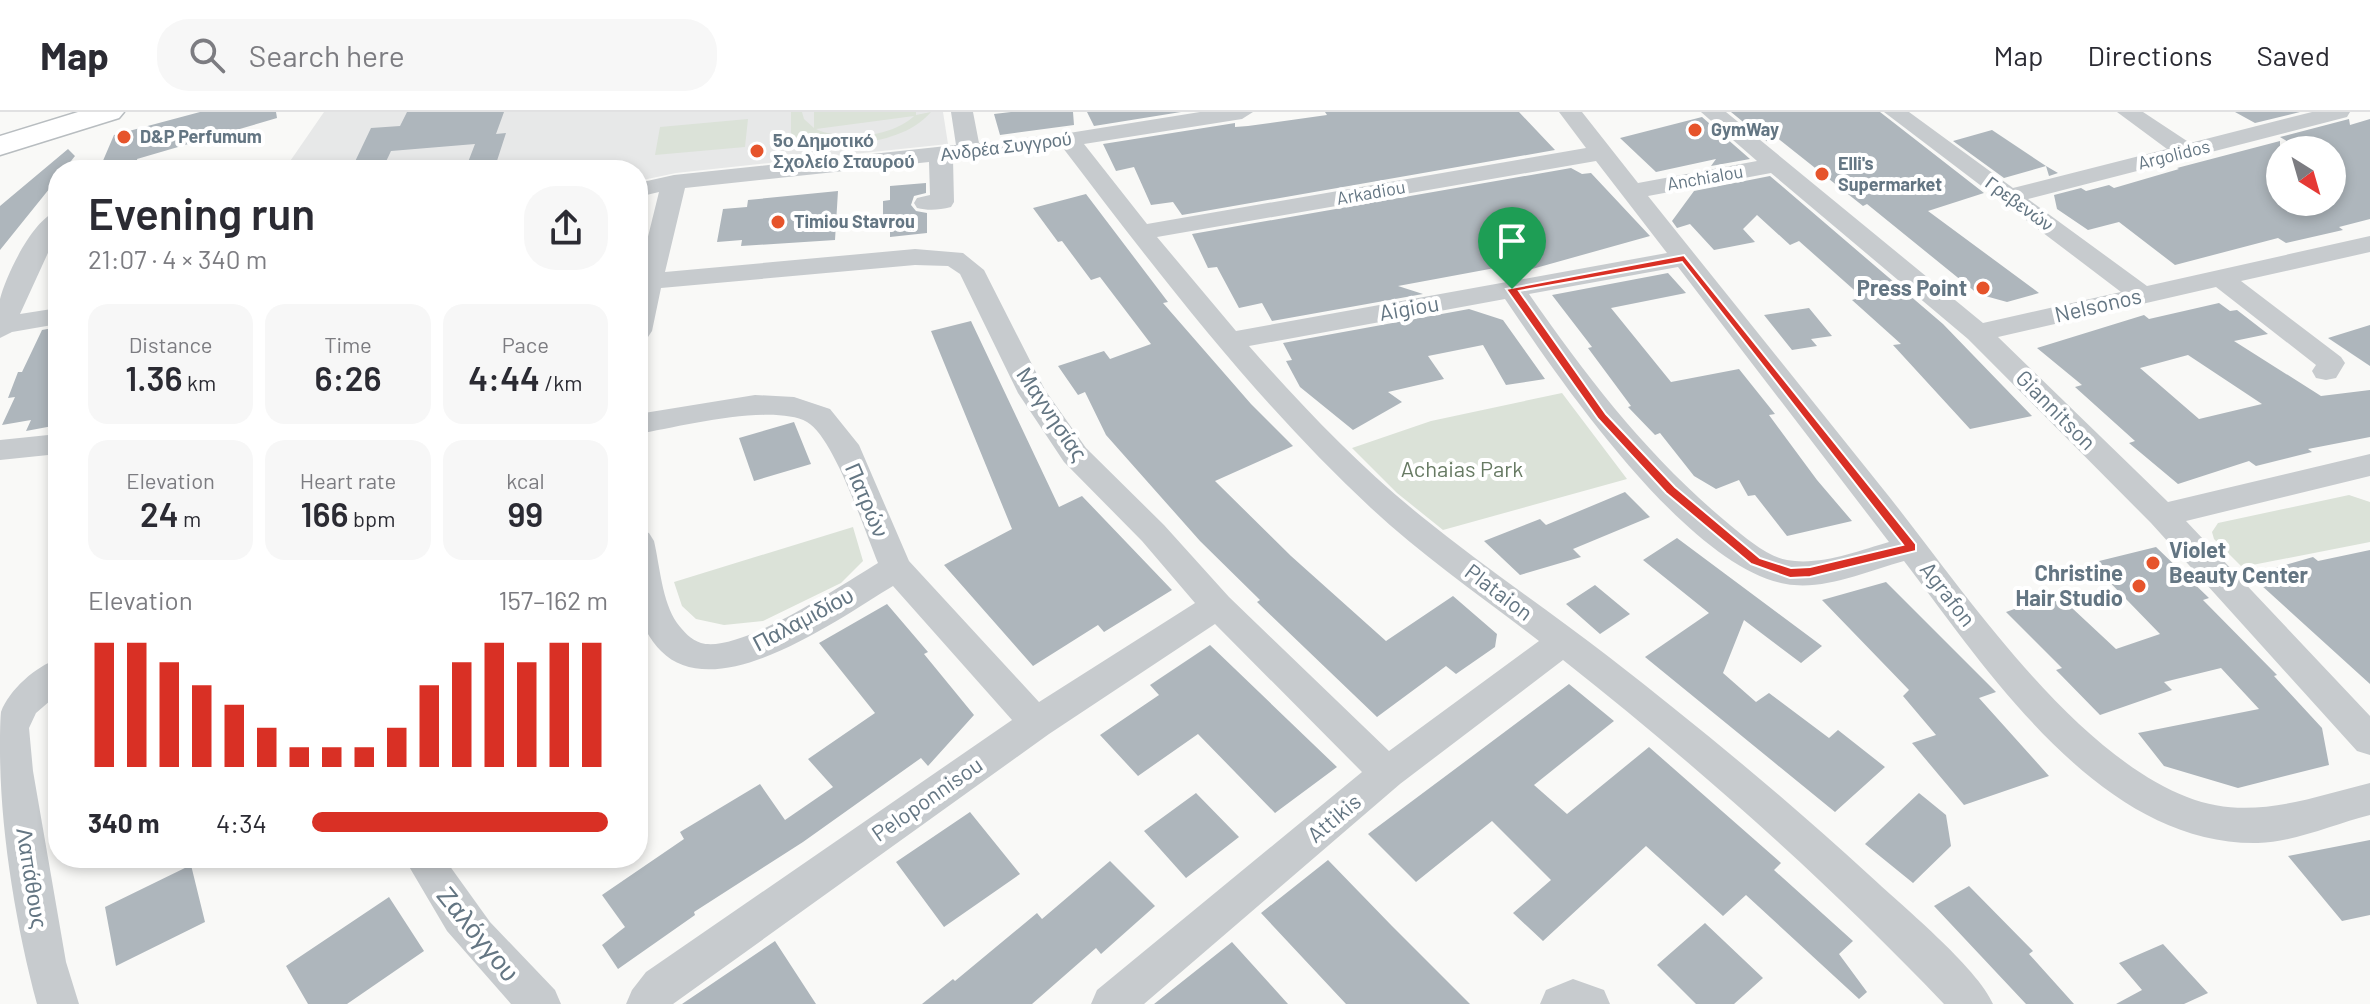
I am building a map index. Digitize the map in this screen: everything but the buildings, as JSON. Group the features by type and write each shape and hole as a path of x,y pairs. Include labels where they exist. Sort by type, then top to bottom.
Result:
{"main road":[{"path":"0,146 109,112"}],"street":[{"path":"962,112 969,152"},
{"name":"Ανδρέα Συγγρού","path":"674,182 941,160 969,152 1069,140 1242,112"},
{"name":"Agrafon","path":"1570,112 2049,718 2089,755 2143,792 2214,823 2258,826 2370,799"},
{"name":"Giannitson","path":"1712,112 1978,333 2162,515 2370,740"},
{"name":"Γρεβενών","path":"1895,112 2142,295"},
{"path":"2128,112 2188,152"},
{"name":"Argolidos","path":"2009,196 2331,113"},
{"name":"Plataion","path":"1069,140 1229,341 1309,430 1384,502 1757,798 1866,897 1972,1004"},
{"name":"Arkadiou","path":"1142,232 1601,153"},
{"path":"650,281 936,228 942,202 941,160"},
{"name":"Anchialou","path":"1634,191 1776,165"},
{"path":"648,188 674,182 648,289"},
{"path":"1,327 48,227"},
{"name":"Μαγνησίας","path":"936,228 971,270 1032,393 1075,455 1153,533 1217,606 1387,773"},
{"name":"Nelsonos","path":"1978,333 2370,244"},
{"name":"Aigiou","path":"1229,341 1684,258"},
{"path":"2219,277 2331,363 2326,371"},
{"path":"1512,289 1602,416 1670,490 1755,561 1790,573 1810,572 1912,547"},
{"path":"1,327 48,318"},
{"name":"Πατρών","path":"648,422 755,405 794,407 820,416 844,445 896,568 1036,723"},
{"path":"0,450 48,445"},
{"path":"2162,515 2365,472"},
{"name":"Παλαμιδίου","path":"648,584 655,614 675,644 705,658 766,642 896,568"},
{"name":"Peloponnisou","path":"647,1004 661,986 1036,723 1217,606"},
{"name":"Attikis","path":"1112,1004 1387,773 1563,641"},
{"name":"Λαπάθους","path":"48,682 24,703 11,727 15,771 46,962 58,1004"},
{"name":"Ζαλόγγου","path":"428,868 445,900 496,963 540,1004"},
{"path":"1561,1004 1573,999 1589,1004"}],"shaded area":[{"path":"324,112 943,112 948,144 676,173 648,179 648,160 291,160"}],"green space":[{"path":"791,112 802,112 804,119 814,128 814,112 916,112 916,115 931,112 919,123 888,138 835,141 804,132 803,142 791,144","holes":["914,116 880,133 853,136 816,129"]},
{"path":"748,119 745,147 655,155 660,127"},
{"name":"Achaias Park","path":"1562,393 1627,479 1443,530 1397,493 1352,448 1431,421"},
{"path":"2349,495 2370,502 2370,542 2242,567 2214,539 2212,532 2218,523"},
{"path":"853,527 863,561 841,583 763,621 724,625 696,619 682,606 674,582"}],"place":[{"name":"GymWay","path":"1695,130"},
{"name":"D&P Perfumum","path":"124,137"},
{"name":"5ο Δημοτικό Σχολείο Σταυρού","path":"757,151"},
{"name":"Elli's Supermarket","path":"1822,174"},
{"name":"Timiou Stavrou","path":"778,222"},
{"name":"Press Point","path":"1983,288"},
{"name":"Violet Beauty Center","path":"2153,563"},
{"name":"Christine Hair Studio","path":"2139,586"}],"route":[{"path":"1684,258 1912,547 1810,572 1790,573 1755,561 1670,490 1602,416 1577,385 1512,289 1684,258"}]}
